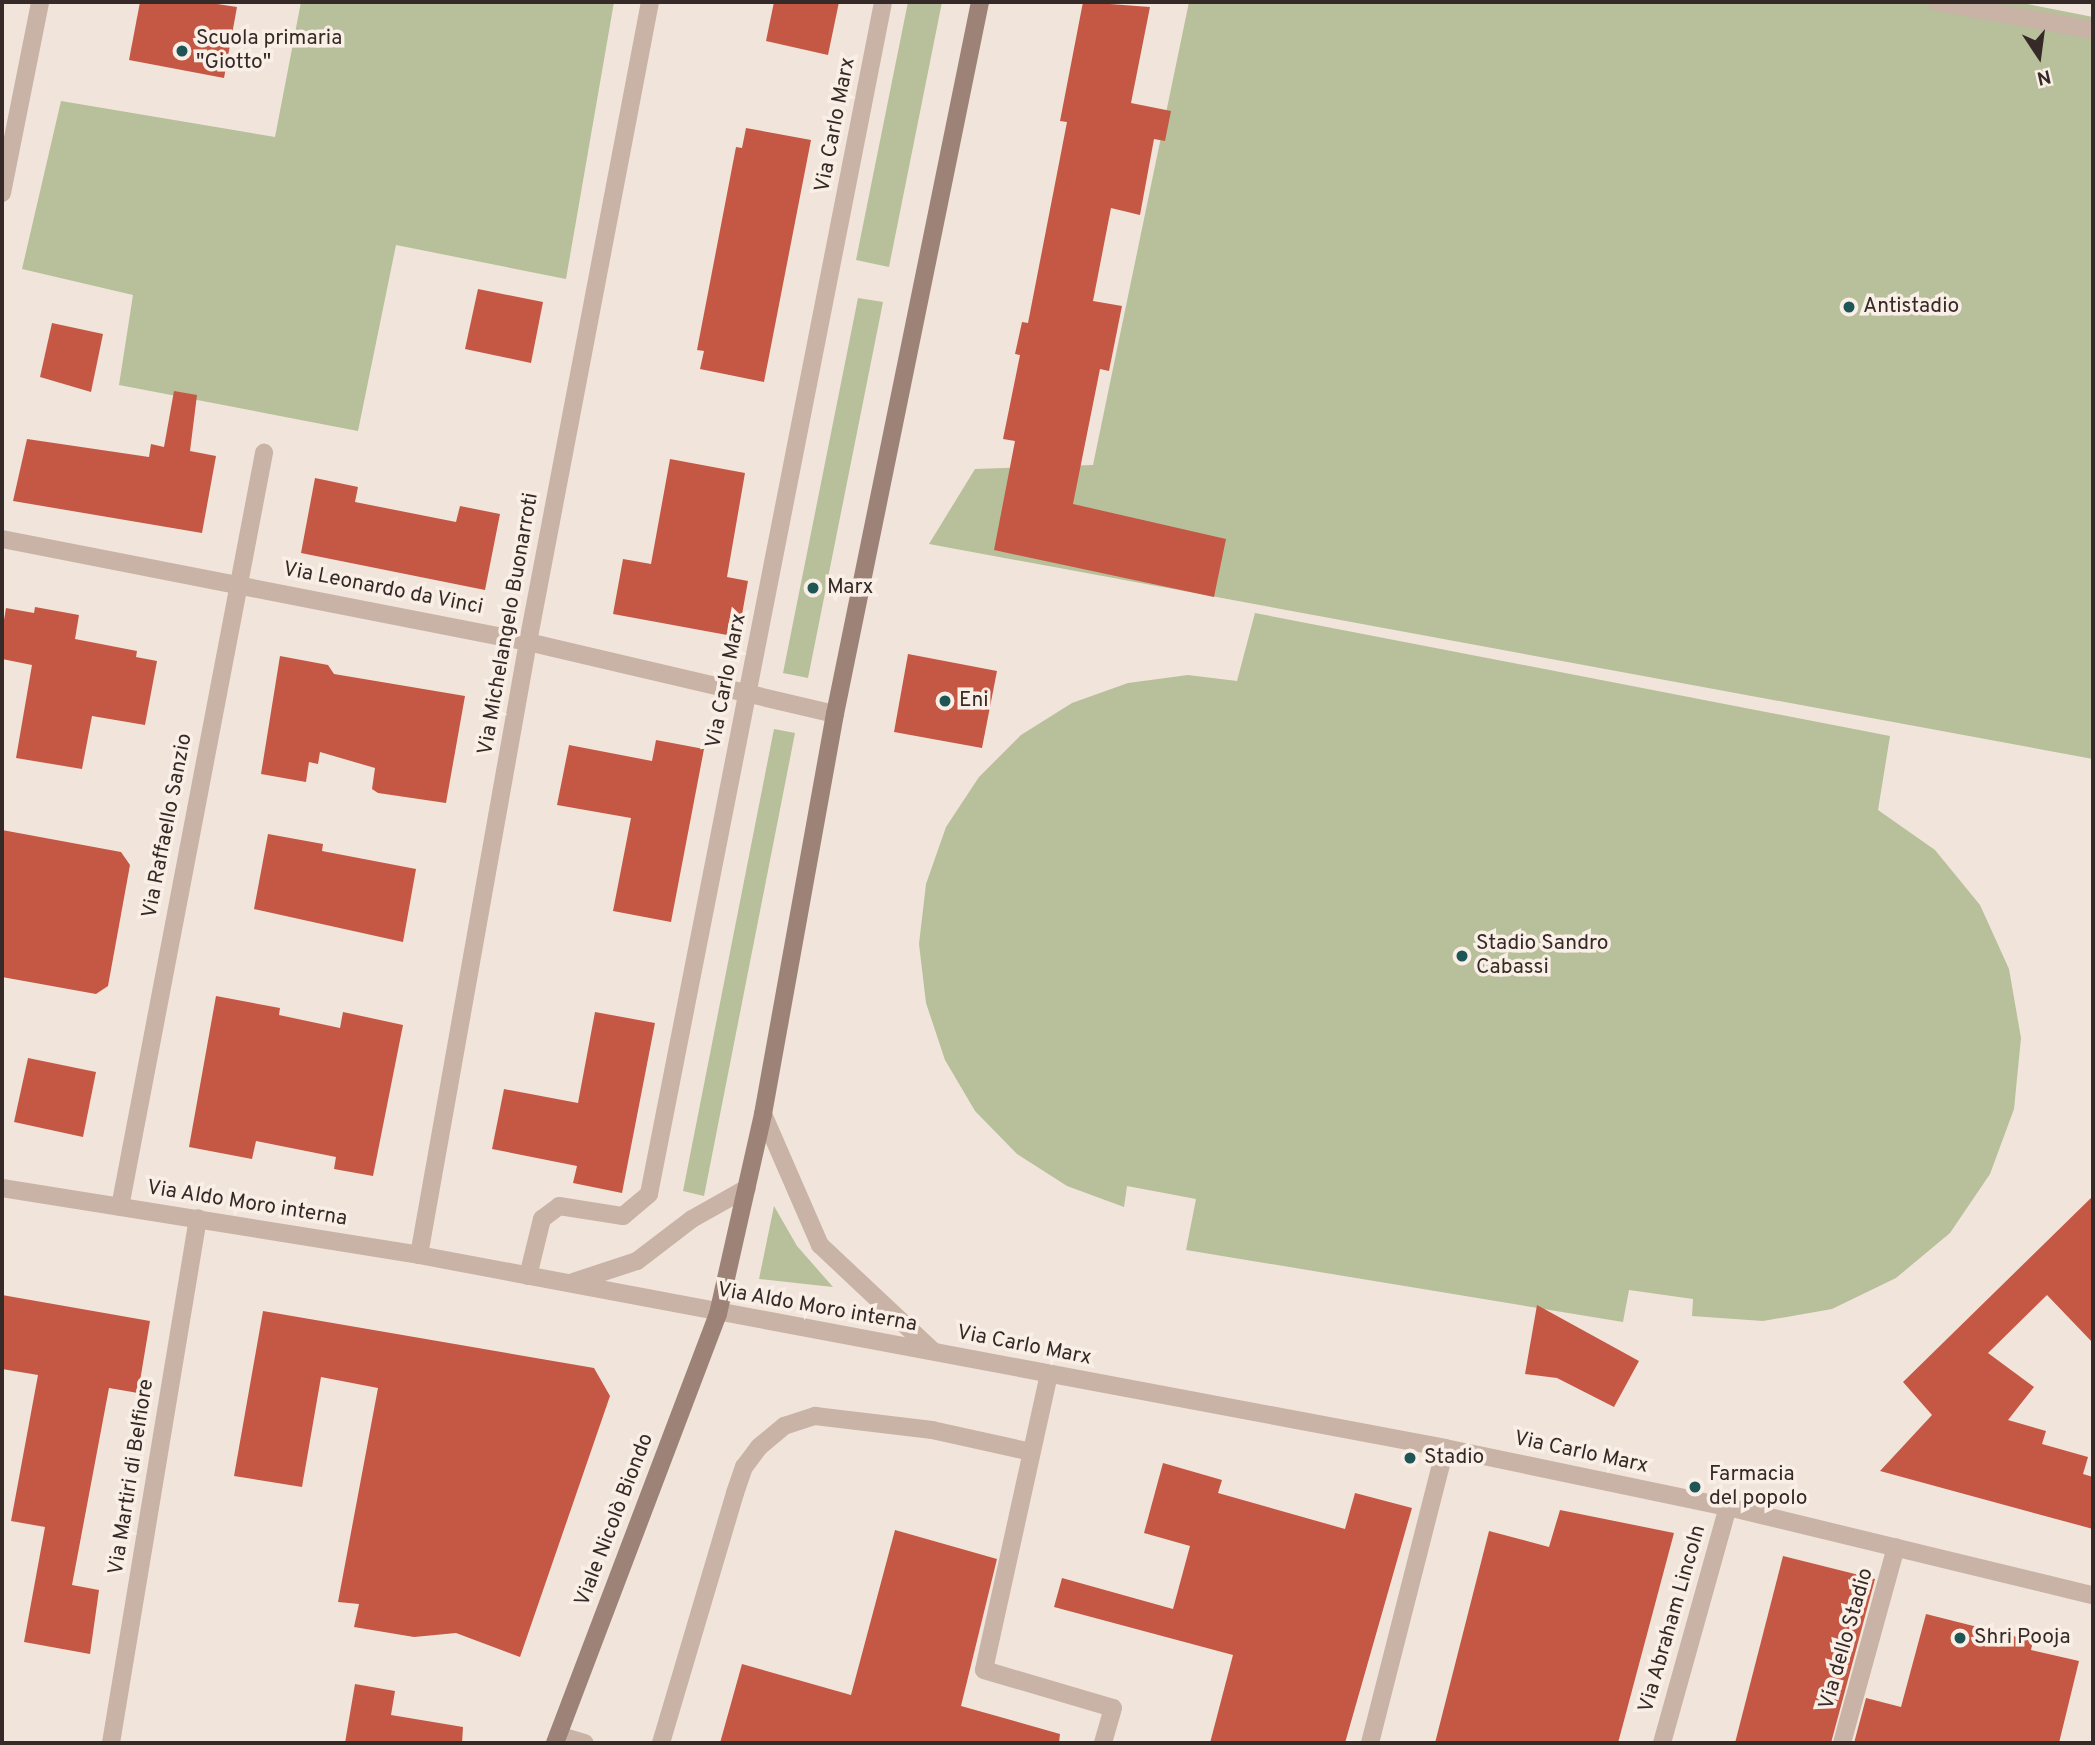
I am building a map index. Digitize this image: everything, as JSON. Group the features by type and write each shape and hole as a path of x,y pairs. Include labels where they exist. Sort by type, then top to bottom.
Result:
{"main road":[{"path":"718,1314 762,1114 835,714 980,2"},
{"name":"Viale Nicolò Biondo","path":"556,1739 718,1314"}],"street":[{"path":"2,193 40,2"},
{"name":"Via Michelangelo Buonarroti","path":"419,1255 528,642 650,2"},
{"name":"Via Carlo Marx","path":"528,1276 542,1219 559,1206 623,1216 649,1194 883,2"},
{"path":"1937,2 2093,30"},
{"name":"Via Raffaello Sanzio","path":"120,1207 237,583 264,453"},
{"name":"Via Leonardo da Vinci","path":"2,539 528,642 747,696 835,714"},
{"name":"Via Aldo Moro interna","path":"762,1114 820,1245 933,1351"},
{"name":"Via Aldo Moro interna","path":"2,1188 419,1255 718,1314 933,1351"},
{"name":"Via Aldo Moro interna","path":"566,1284 637,1261 692,1219 747,1188"},
{"name":"Via Martiri di Belfiore","path":"111,1743 198,1218"},
{"name":"Via Carlo Marx","path":"933,1351 1445,1448 1728,1507 2093,1595"},
{"path":"1049,1374 984,1670 1113,1708 1103,1743"},
{"path":"661,1743 744,1467 776,1433 815,1416 932,1430 1031,1452"},
{"path":"1370,1743 1445,1448"},
{"name":"Via Abraham Lincoln","path":"1661,1743 1728,1507"},
{"name":"Via dello Stadio","path":"1842,1743 1896,1547"},
{"path":"556,1739 585,1743"}],"green space":[{"path":"301,2 614,2 566,279 396,245 358,431 119,385 133,295 22,269 61,101 275,137"},
{"path":"908,2 942,2 889,267 856,260"},
{"path":"1189,2 2017,2 2093,17 2093,759 929,544 975,469 1093,465"},
{"path":"858,298 883,302 808,678 783,673"},
{"name":"Stadio Sandro Cabassi","path":"1255,613 1890,736 1878,810 1935,850 1980,905 2009,969 2021,1038 2014,1109 1990,1174 1950,1233 1896,1278 1832,1309 1763,1321 1692,1316 1693,1299 1629,1290 1623,1322 1186,1250 1196,1199 1127,1186 1124,1207 1067,1186 1017,1154 975,1111 945,1060 926,1003 919,944 926,884 946,827 979,777 1021,735 1072,703 1128,683 1188,675 1237,681"},
{"path":"774,729 795,733 704,1196 683,1191"},
{"path":"774,1206 797,1246 833,1287 759,1279"}],"building":[{"path":"140,2 204,2 237,7 224,78 129,60"},
{"path":"774,2 839,2 828,55 766,41"},
{"path":"1083,2 1150,7 1131,103 1171,111 1165,141 1154,139 1140,215 1111,208 1093,301 1122,306 1109,371 1100,369 1073,504 1226,539 1214,597 994,550 1015,441 1003,439 1020,355 1015,354 1022,322 1028,323 1067,122 1060,121"},
{"path":"746,128 811,140 764,382 700,369 704,351 697,350 736,147 742,148"},
{"path":"478,289 543,302 531,363 465,349"},
{"path":"52,323 103,334 91,392 40,377"},
{"path":"174,391 197,395 190,451 216,456 202,533 13,501 27,439 149,457 151,444 164,447"},
{"path":"670,459 745,473 727,577 748,581 738,637 613,614 623,559 651,564"},
{"path":"315,478 358,487 355,502 456,522 460,506 500,514 485,590 301,553"},
{"path":"35,607 79,615 75,639 137,651 136,657 157,661 145,725 92,716 82,769 16,758 32,665 2,659 2,632 6,608 34,613"},
{"name":"Eni","path":"908,654 997,671 982,748 894,732"},
{"path":"280,656 328,665 334,674 465,696 446,803 378,793 372,789 375,768 320,752 318,764 309,762 306,782 261,774"},
{"path":"656,740 704,749 671,922 613,911 631,818 557,805 569,745 652,761"},
{"path":"2,830 121,852 130,865 108,986 96,994 2,977"},
{"path":"268,834 323,844 322,851 416,869 403,942 254,909"},
{"path":"216,996 280,1008 279,1015 340,1028 343,1012 403,1025 373,1176 334,1169 336,1157 256,1141 252,1159 189,1147"},
{"path":"595,1012 655,1023 622,1193 573,1183 577,1166 492,1149 504,1089 578,1103"},
{"path":"28,1058 96,1072 83,1137 14,1122"},
{"path":"2093,1196 2093,1343 2047,1295 1988,1353 2034,1387 2008,1420 2046,1431 2042,1444 2088,1457 2083,1474 2093,1477 2093,1529 1880,1471 1932,1415 1903,1382"},
{"path":"2,1295 150,1321 138,1393 109,1388 72,1585 99,1590 90,1654 24,1642 45,1527 11,1521 38,1375 2,1369"},
{"path":"1537,1305 1639,1361 1614,1407 1557,1378 1525,1374"},
{"path":"263,1311 594,1368 610,1396 520,1657 456,1633 414,1637 354,1627 359,1604 338,1602 378,1388 321,1377 302,1487 234,1476"},
{"path":"1163,1463 1222,1480 1218,1493 1345,1529 1355,1493 1412,1508 1345,1743 1210,1743 1233,1655 1054,1607 1062,1578 1173,1609 1190,1546 1144,1533"},
{"path":"1560,1510 1674,1533 1618,1743 1435,1743 1489,1531 1549,1547"},
{"path":"895,1530 997,1559 961,1706 1060,1734 1059,1743 720,1743 742,1664 851,1695"},
{"path":"1783,1556 1875,1579 1831,1743 1735,1743"},
{"path":"1926,1614 2033,1641 2031,1650 2079,1661 2059,1743 1854,1743 1866,1698 1901,1707"},
{"path":"355,1684 395,1691 391,1715 463,1727 462,1743 345,1743"}],"place":[{"name":"Scuola primaria \"Giotto\"","path":"182,51"},
{"name":"Antistadio","path":"1849,307"},
{"name":"Marx","path":"813,588"},
{"name":"Eni","path":"945,701"},
{"name":"Stadio Sandro Cabassi","path":"1462,956"},
{"name":"Stadio","path":"1410,1458"},
{"name":"Farmacia del popolo","path":"1695,1487"},
{"name":"Shri Pooja","path":"1960,1638"}]}
